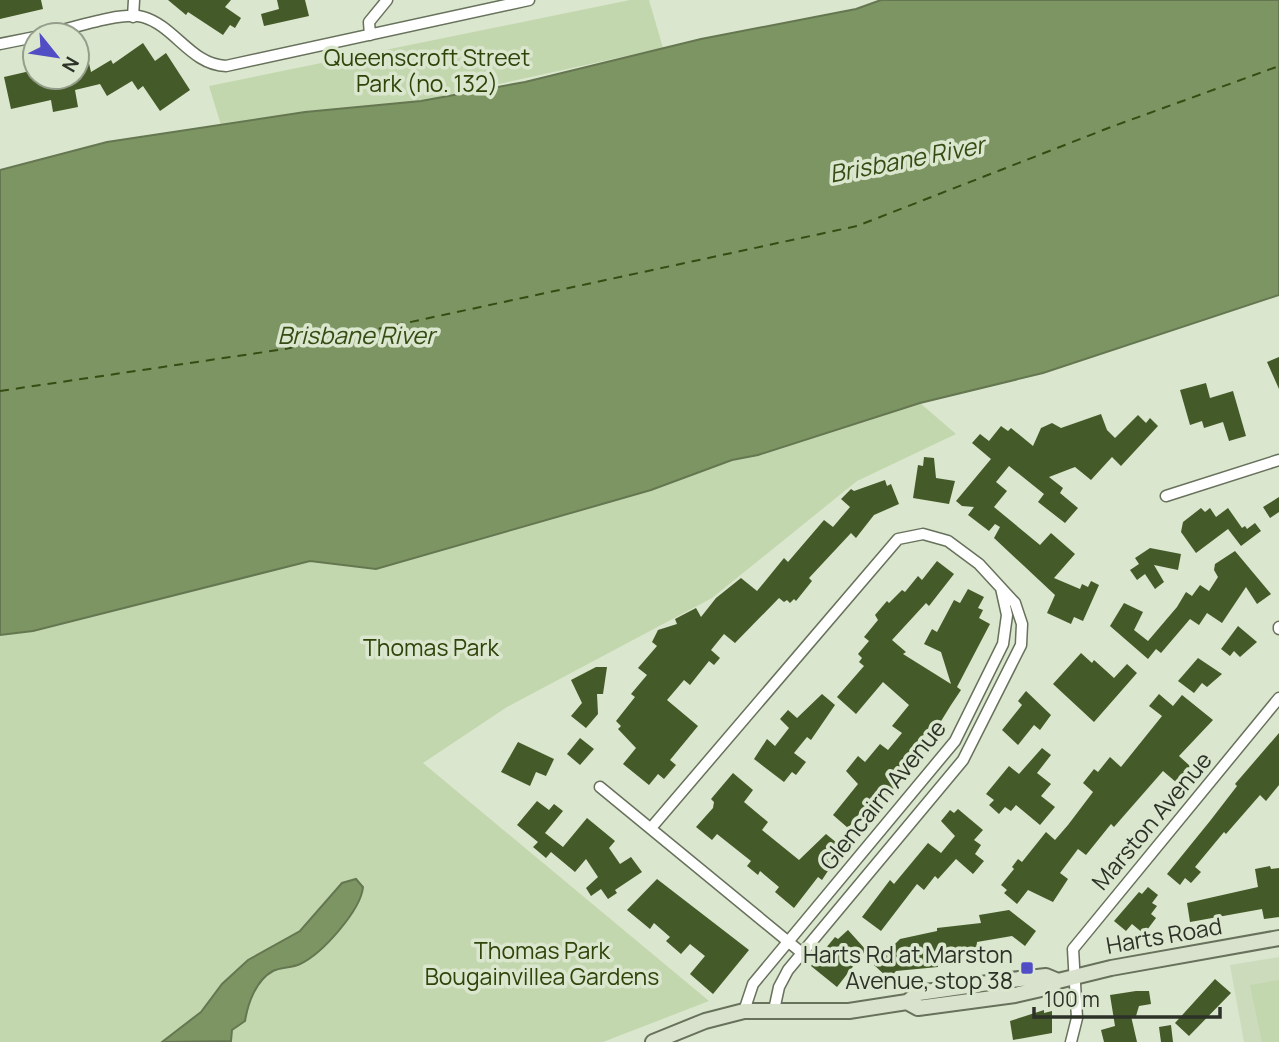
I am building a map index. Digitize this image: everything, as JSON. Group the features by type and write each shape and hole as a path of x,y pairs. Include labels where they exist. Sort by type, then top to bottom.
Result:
{"street":[{"path":"133,16 134,0"},
{"path":"370,35 369,22 387,0"},
{"path":"91,25 133,16 155,23 203,60 218,65 529,0"},
{"path":"0,44 21,40"},
{"path":"1166,496 1279,460"},
{"name":"Glencairn Avenue","path":"651,828 898,539 923,534 948,541 979,564 1012,599 1020,615 1022,640 1017,657 964,760 802,954 779,985 774,1010"},
{"name":"Glencairn Avenue","path":"744,1011 750,989 955,741 1003,643 1006,608 998,582"},
{"name":"Marston Avenue","path":"1072,1042 1077,1018 1072,959 1078,941 1278,702"},
{"path":"600,787 802,954"},
{"name":"Harts Road","path":"653,1042 705,1021 744,1011 839,1012 907,1002 919,1008 1015,995 1051,987 1058,981 1075,976 1279,938"}],"shaded area":[{"path":"1279,957 1279,1042 1244,1042 1230,965"}],"green space":[{"name":"Queenscroft Street Park (no. 132)","path":"630,0 649,0 663,48 421,101 305,112 221,125 209,86"},
{"path":"920,403 956,434 857,481 712,598 507,707 423,763 709,1001 603,1042 0,1042 0,635 33,631 310,561 376,569 651,490 732,460 758,455"},
{"path":"1279,980 1279,1042 1262,1042 1250,985"}],"water":[{"name":"Brisbane River","path":"881,0 1279,0 1279,295 1043,373 920,403 758,455 732,460 651,490 376,569 310,561 33,631 0,635 0,170 107,142 305,112 421,101 525,82 701,39 856,9"},
{"path":"356,879 363,887 361,897 348,919 309,959 273,971 262,980 251,1000 245,1021 232,1030 231,1041 162,1042 201,1012 222,984 248,960 300,931 342,883"}],"building":[{"path":"0,0 41,0 43,9 0,19"},
{"path":"168,0 231,0 225,7 241,18 235,28 230,25 223,35 188,12 186,15"},
{"path":"277,0 305,0 309,16 264,26 261,14 279,9"},
{"path":"143,43 155,61 166,53 190,90 160,111 143,86 138,90 132,81 107,96 100,84 91,86 91,72 111,60 113,64"},
{"path":"21,73 21,91 75,91 78,107 53,112 51,100 11,109 4,77"},
{"path":"1279,357 1279,389 1267,362"},
{"path":"1206,383 1210,398 1233,391 1246,436 1229,441 1223,422 1204,428 1202,421 1190,425 1180,390"},
{"path":"1101,414 1107,430 1115,438 1138,415 1146,423 1150,418 1158,426 1121,466 1112,457 1091,480 1075,467 1049,477 1063,488 1060,493 1078,508 1065,523 1038,502 1044,494 1009,466 996,482 1007,491 994,507 1040,545 1051,533 1075,554 1054,578 1080,589 1082,584 1088,587 1091,581 1099,585 1083,621 1074,617 1071,624 1047,613 1055,595 994,538 1000,527 995,524 989,531 968,515 974,507 962,506 956,501 991,459 972,443 980,434 989,441 1001,426 1008,431 1011,428 1033,446 1041,428 1052,423 1061,428"},
{"path":"924,457 934,458 936,478 955,481 949,504 913,498 918,465 923,466"},
{"path":"885,480 887,486 891,484 899,504 874,515 856,538 851,533 809,578 812,581 796,601 794,599 790,603 787,600 784,602 779,598 735,643 724,634 711,650 720,658 714,665 709,661 690,685 684,680 667,700 698,726 670,760 676,765 664,779 658,774 649,785 623,764 636,748 618,729 621,726 616,721 635,697 631,694 647,675 638,668 657,646 652,642 658,630 677,624 675,619 696,608 701,617 716,598 741,578 757,591 784,558 788,562 824,520 833,527 850,507 841,499 851,489 854,491"},
{"path":"1279,497 1279,512 1270,518 1263,507"},
{"path":"1201,508 1205,512 1210,508 1216,517 1228,508 1242,528 1245,526 1247,529 1255,523 1261,531 1241,546 1228,529 1196,553 1181,532 1183,522"},
{"path":"1150,548 1181,554 1178,570 1154,565 1164,582 1155,589 1145,574 1137,580 1130,570 1139,564 1135,558"},
{"path":"1235,551 1271,594 1257,604 1246,587 1222,623 1207,613 1199,625 1190,619 1161,653 1156,649 1148,659 1110,626 1124,603 1143,612 1134,630 1148,641 1186,592 1192,596 1200,585 1209,591 1218,577 1214,570 1215,564"},
{"path":"937,561 954,574 929,606 926,603 892,640 906,652 903,654 951,684 941,652 924,644 932,629 937,632 954,600 960,603 968,589 984,597 978,608 983,610 979,618 990,624 957,687 961,690 938,726 933,723 904,760 914,768 883,799 876,793 848,828 833,815 858,784 846,771 858,756 865,762 880,744 888,750 902,733 892,726 909,705 883,682 856,714 837,697 864,666 859,662 862,658 858,654 869,641 864,637 878,620 875,615 887,601 889,603 902,590 905,592 918,576 922,580"},
{"path":"1238,626 1257,642 1240,657 1234,651 1230,656 1221,649"},
{"path":"1081,653 1092,663 1094,660 1114,678 1127,664 1137,673 1094,722 1053,684"},
{"path":"1198,658 1222,674 1207,687 1202,683 1194,693 1178,681"},
{"path":"596,667 607,667 603,694 597,694 598,714 586,728 571,716 582,703 571,680"},
{"path":"1026,691 1051,715 1040,730 1034,725 1018,745 1002,730 1022,705 1018,701"},
{"path":"822,694 835,705 811,740 807,737 794,753 806,762 796,775 792,772 784,782 754,759 767,739 775,746 789,728 780,719 788,710 797,718"},
{"path":"1159,694 1173,706 1182,695 1213,720 1179,756 1190,766 1177,783 1163,771 1114,827 1111,824 1086,855 1078,849 1060,873 1068,879 1053,902 1028,890 1017,904 1004,893 1007,890 1001,885 1014,869 1012,867 1018,859 1022,862 1046,832 1055,840 1068,825 1093,792 1083,783 1094,769 1098,772 1110,757 1121,767 1162,716 1149,706"},
{"path":"1279,733 1279,785 1266,801 1260,795 1195,867 1201,872 1191,883 1185,878 1180,885 1167,874 1237,786 1235,784"},
{"path":"580,738 594,749 580,765 567,754"},
{"path":"518,742 554,759 546,776 536,772 530,786 501,772"},
{"path":"1042,748 1051,755 1037,773 1051,784 1041,796 1055,807 1040,825 1016,805 1011,811 1005,807 999,814 989,805 994,800 986,794 1009,766 1019,774"},
{"path":"733,773 753,790 744,802 768,822 762,830 799,860 826,834 843,848 822,880 818,877 794,908 775,892 779,887 760,871 758,875 747,866 751,861 717,834 712,840 696,827 713,808 714,802 711,799"},
{"path":"537,801 549,810 554,804 563,811 545,833 563,847 587,818 615,841 609,848 620,864 631,857 642,872 615,890 617,893 608,899 601,889 591,896 586,888 598,877 586,859 575,872 551,852 546,858 533,847 538,842 517,825"},
{"path":"958,809 983,830 974,840 981,845 975,854 984,861 973,874 956,859 938,879 935,876 924,890 917,884 881,931 862,917 890,880 894,884 928,843 941,853 955,836 941,821 950,810 954,813"},
{"path":"1270,866 1271,869 1279,868 1279,917 1264,919 1262,909 1190,922 1187,903 1258,887 1255,869"},
{"path":"657,879 749,950 713,994 690,974 705,956 690,944 681,954 666,941 670,937 654,923 650,929 627,910"},
{"path":"1148,887 1158,895 1152,903 1157,906 1151,914 1156,918 1144,934 1132,924 1126,931 1114,921 1139,892 1142,894"},
{"path":"1009,910 1036,931 1025,946 1012,936 977,942 976,952 957,951 958,956 936,960 938,967 896,971 889,979 874,965 900,939 937,931 937,928 981,923 979,915"},
{"path":"848,930 866,950 837,987 811,966 835,937 838,939"},
{"path":"1215,979 1231,993 1189,1036 1175,1023"},
{"path":"1149,991 1151,1004 1139,1006 1136,1016 1131,1016 1137,1042 1104,1042 1101,1030 1115,1026 1110,995"},
{"path":"1044,1010 1044,1013 1052,1011 1052,1033 1013,1040 1010,1021"},
{"path":"1171,1025 1173,1042 1161,1042 1159,1027"}],"ferry route":[{"path":"0,391 285,349 857,226 1111,127 1279,66"}],"place":[{"name":"Harts Rd at Marston Avenue, stop 38","path":"1027,968"}],"park label":[{"name":"Thomas Park","path":"431,648"},
{"name":"Thomas Park Bougainvillea Gardens","path":"542,964"}]}
